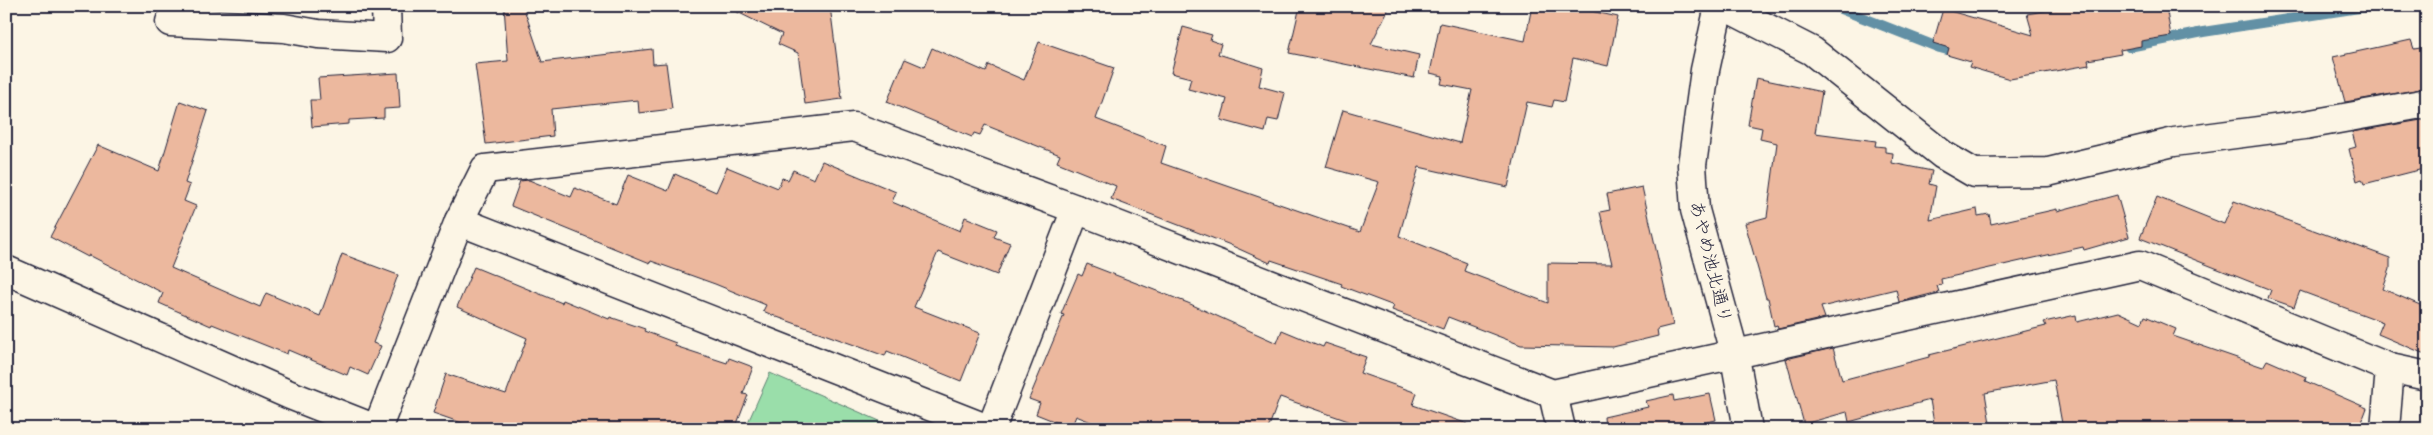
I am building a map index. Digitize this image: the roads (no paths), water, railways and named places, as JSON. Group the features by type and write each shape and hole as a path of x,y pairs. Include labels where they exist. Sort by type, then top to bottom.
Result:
{"street":[{"path":"170,22 284,28 318,34 386,38 386,6"},
{"name":"あやめ池北通り","path":"1719,6 1705,70 1692,165 1695,210 1734,352 1748,429"},
{"path":"1724,6 1812,51 1943,155 1974,173 2048,172 2174,142 2305,125 2427,103"},
{"path":"7,275 290,395 377,429 459,221 485,168 854,127 1076,209 1553,394 1734,352 2140,265 2390,368 2427,376"},
{"path":"459,221 990,429 1076,209"},
{"path":"2385,429 2390,368"},
{"path":"1553,394 1561,429"}],"waterway":[{"path":"1833,6 1940,48 1962,54"},
{"path":"2129,47 2203,32 2372,6"}]}
